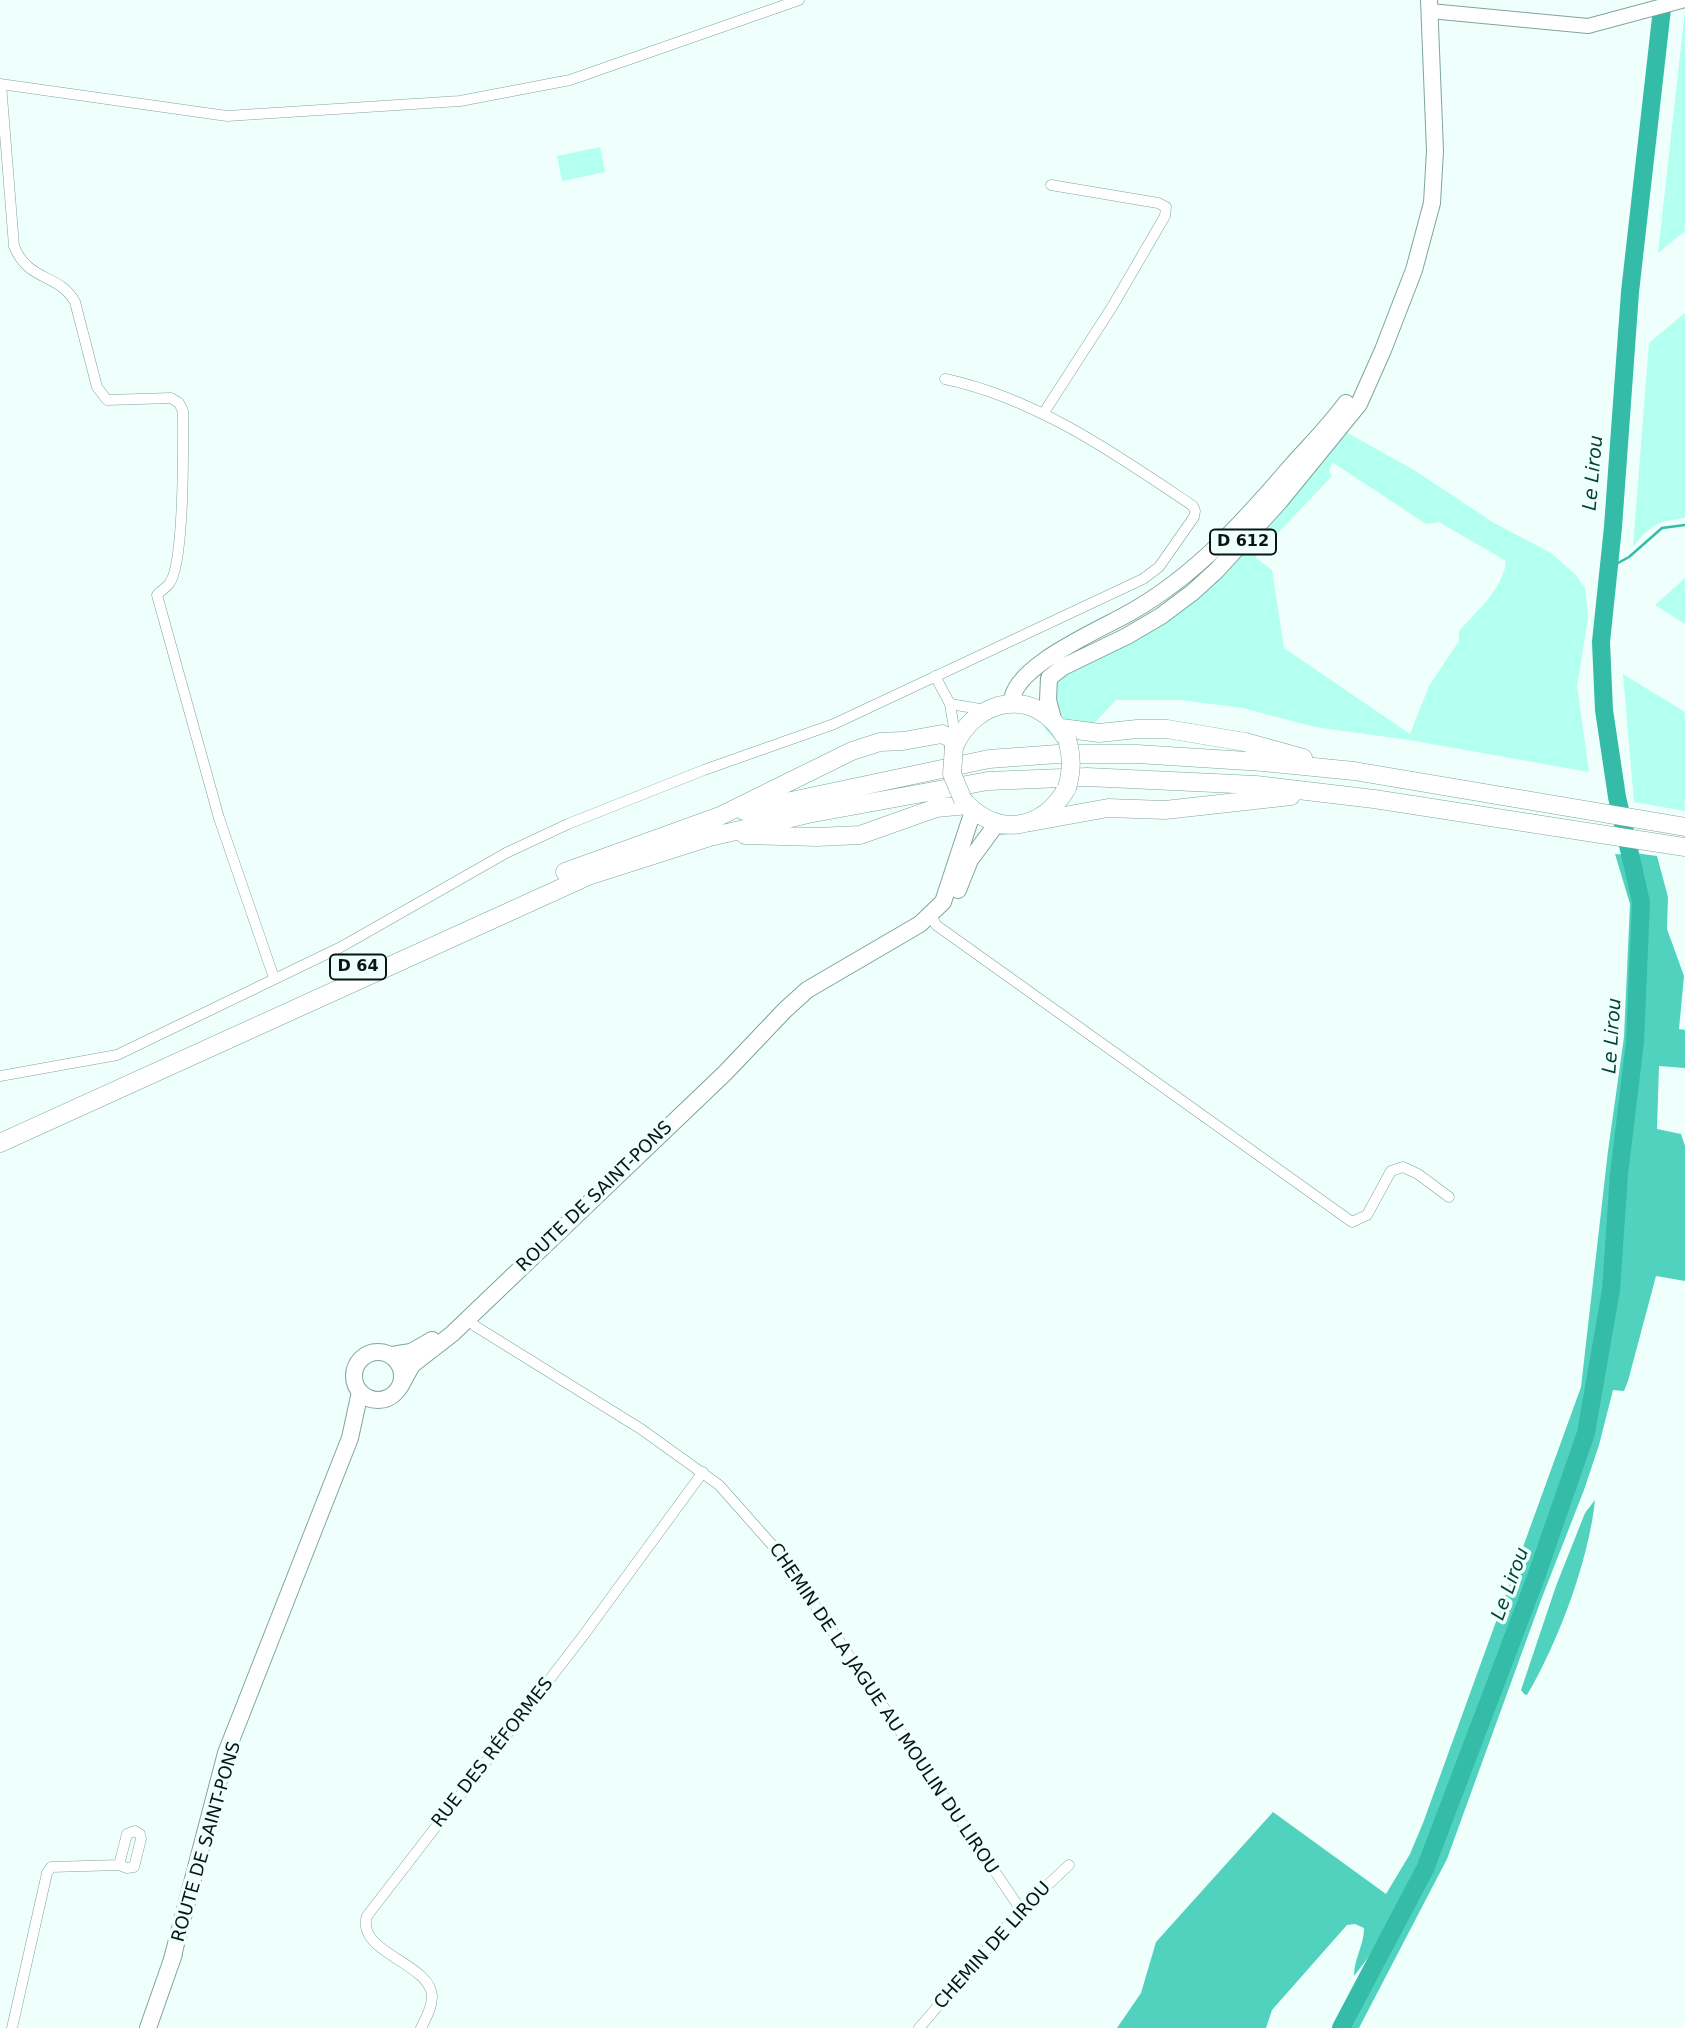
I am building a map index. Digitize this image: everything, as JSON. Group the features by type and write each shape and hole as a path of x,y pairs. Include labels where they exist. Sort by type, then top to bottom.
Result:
{"highway":[{"path":"1022,824 1046,814 1059,803 1072,772 1072,755 1060,729 1041,711 1027,705 1012,704 986,709 971,719 957,740 952,774 968,805 985,819 999,824 1022,824 1108,808 1165,810 1305,795 1374,799"},
{"path":"1060,729 1100,733 1167,729 1245,742 1354,771"},
{"name":"D 64","path":"0,1130 582,865 720,816 852,751 871,745 942,734 957,740"},
{"path":"720,816 989,759 1058,754 1137,754 1354,771 1683,827"},
{"path":"710,837 808,814 988,781 1057,777 1139,778 1256,785 1374,799 1683,847"},
{"name":"D 64","path":"0,1143 588,876 710,837 860,835 936,807 968,805"}],"main road":[{"name":"D 612","path":"1060,729 1048,699 1049,678 1063,667 1161,616 1193,592 1280,501 1359,404 1414,270 1432,203 1435,151 1430,6"},
{"name":"D 612","path":"1012,704 1019,684 1043,661 1165,592 1199,564 1254,510 1341,410 1383,350"},
{"name":"ROUTE DE SAINT-PONS","path":"933,920 943,902 968,805"},
{"name":"ROUTE DE SAINT-PONS","path":"400,1387 412,1365 453,1334 725,1073 807,990 920,924 933,920 947,909 970,860 995,826 1022,824"},
{"name":"ROUTE DE SAINT-PONS","path":"392,1355 411,1352 466,1319"},
{"path":"377,1351 392,1355 402,1369 400,1387 392,1396 381,1400 369,1399 355,1384 354,1371 362,1358 377,1351"},
{"name":"ROUTE DE SAINT-PONS","path":"148,2028 171,1963 217,1784 247,1696 350,1438 360,1392"},
{"name":"ROUTE DE SAINT-PONS","path":"350,1438 366,1415 381,1400"}],"street":[{"path":"274,978 219,818 157,595 170,584 177,558 183,411 179,403 171,398 107,400 97,387 75,302 68,289 30,270 19,259 14,246 1,84 227,116 460,102 570,80 799,0"},
{"path":"1430,6 1588,26 1685,0"},
{"path":"1043,414 1112,307 1165,216 1166,206 1051,185"},
{"path":"0,1076 117,1055 341,947 506,853 568,824 704,770 834,724 1143,579 1158,567 1194,517 1194,506 1076,432 995,393 945,379"},
{"path":"935,676 950,704 957,740"},
{"path":"950,704 986,709"},
{"path":"933,920 1352,1222 1367,1215 1391,1171 1403,1167 1418,1174 1449,1197"},
{"name":"CHEMIN DE LA JAGUE AU MOULIN DU LIROU","path":"466,1319 641,1429 719,1485 781,1555 1021,1910"},
{"name":"RUE DES RÉFORMES","path":"421,2028 430,2007 431,1989 426,1980 391,1956 368,1935 365,1927 367,1916 583,1636 703,1472"},
{"path":"12,2028 47,1873 51,1867 119,1865"},
{"name":"CHEMIN DE LIROU","path":"919,2028 1021,1910 1069,1865"}],"green space":[{"path":"1685,10 1685,231 1658,253"},
{"path":"600,147 605,172 562,181 557,156"},
{"path":"1685,313 1685,518 1655,525 1633,547 1649,343"},
{"path":"1344,431 1414,470 1494,523 1551,553 1576,575 1585,588 1588,618 1577,686 1589,772 1409,740 1315,727 1243,708 1180,700 1116,700 1071,748 1050,735 1044,727 1040,710 1054,679 1158,621","holes":["1332,462 1426,524 1439,522 1506,561 1495,590 1459,631 1459,641 1429,686 1410,734 1284,648 1272,570 1255,557 1332,476 1329,472"]},
{"path":"1685,578 1685,624 1655,605"},
{"path":"1623,674 1685,712 1685,811 1634,802"},
{"path":"1635,853 1657,856 1668,897 1667,929 1684,976 1679,1029 1685,1030 1685,1068 1659,1066 1657,1129 1681,1134 1685,1146 1685,1281 1656,1276 1628,1381 1624,1391 1613,1390 1584,1490 1447,1859 1359,2028 1336,2028 1430,1864 1584,1450 1614,1288 1641,1027 1644,903"},
{"path":"1615,854 1628,855 1637,905 1631,1042 1614,1180 1606,1290 1576,1450 1503,1655 1422,1866 1367,1959 1354,1976 1364,1928 1355,1924 1347,1925 1272,2010 1266,2028 1117,2028 1141,1993 1156,1942 1273,1812 1386,1894 1410,1854 1581,1387 1624,1037 1630,904"},
{"path":"1595,1500 1579,1574 1561,1626 1539,1674 1527,1695 1524,1694 1521,1690 1556,1586 1585,1513"}],"waterway":[{"name":"Le Lirou","path":"1341,2028 1425,1869 1536,1577 1586,1433 1611,1290 1619,1174 1635,1042 1641,902 1617,797 1604,710 1601,642 1613,527 1630,292 1663,0"},
{"path":"1609,568 1629,557 1662,528 1685,525"}]}
